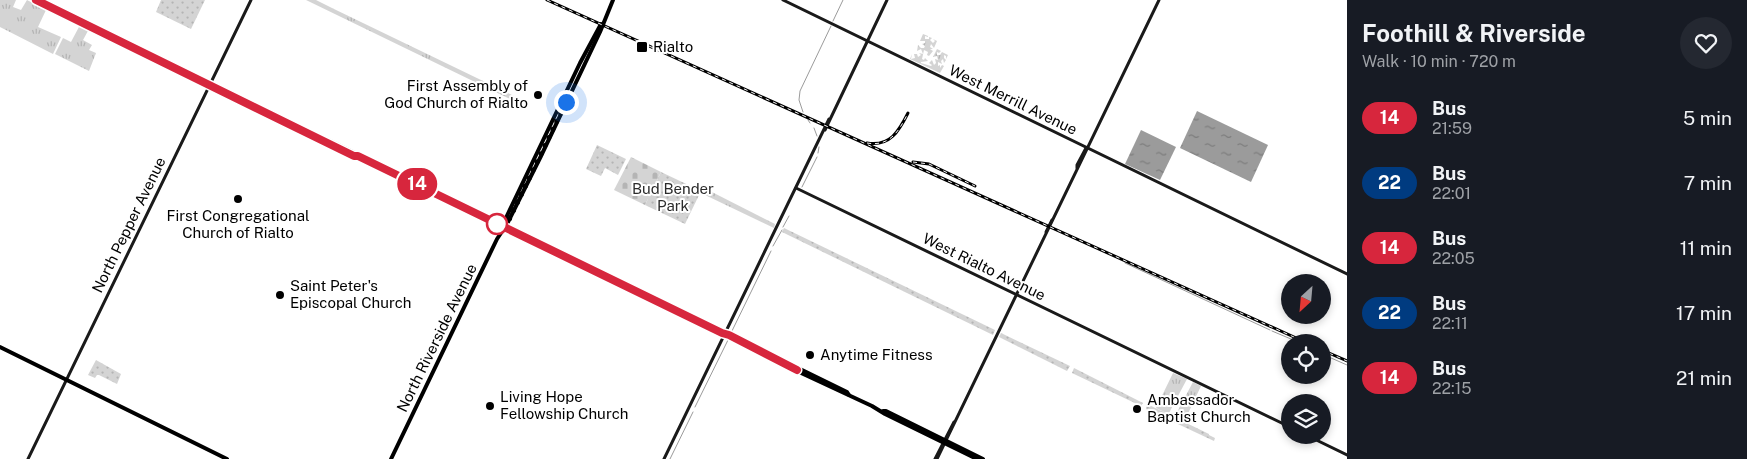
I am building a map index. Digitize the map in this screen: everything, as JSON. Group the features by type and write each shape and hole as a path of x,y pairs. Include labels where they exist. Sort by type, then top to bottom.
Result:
{"main road":[{"path":"36,0 356,153 356,155 751,348 759,350 798,372 849,395 888,416 984,459"},
{"name":"North Pepper Avenue","path":"28,459 251,0"},
{"name":"North Riverside Avenue","path":"391,459 507,224 564,102 600,32 613,0"},
{"name":"West Merrill Avenue","path":"783,0 1347,274"},
{"path":"664,459 886,0"},
{"path":"936,459 1158,0"},
{"name":"West Rialto Avenue","path":"796,188 1281,423"},
{"path":"0,347 232,459"},
{"path":"797,370 800,369 847,392 849,395"},
{"path":"883,412 886,411 903,419 977,459"},
{"path":"888,416 903,419"},
{"path":"907,425 921,428"},
{"path":"196,442 227,459"},
{"path":"1324,444 1347,455"}],"green space":[{"path":"0,0 16,0 13,7 21,10 27,0 46,10 38,27 61,37 53,54 0,27"},
{"path":"161,0 205,0 191,29 156,12"},
{"path":"306,0 316,0 514,96 512,100"},
{"path":"80,25 89,29 83,40 92,45 89,50 96,53 89,71 55,54 63,38 71,42"},
{"path":"923,34 928,36 925,36 925,39 932,38 930,40 933,43 935,41 933,39 937,41 934,48 931,44 930,47 933,49 930,49 933,51 929,56 927,55 928,52 924,50 922,59 924,60 925,58 928,61 921,63 931,66 929,63 932,60 934,65 936,63 935,59 938,60 937,56 933,57 937,49 941,51 937,52 937,55 940,55 942,52 948,55 946,59 944,55 946,60 944,63 943,59 941,61 942,64 938,62 940,68 942,65 944,66 940,73 910,59 912,54 911,59 915,58 914,54 917,54 918,57 921,55 919,53 923,54 921,49 917,51 918,45 921,48 925,46 922,44 925,41 920,41"},
{"path":"597,145 626,159 618,175 605,168 601,176 586,169"},
{"path":"631,157 661,172 645,205 614,190"},
{"name":"Bud Bender Park","path":"661,172 701,191 685,224 645,205"},
{"path":"706,189 775,224 774,228 703,194"},
{"path":"784,228 995,330 993,335 782,232"},
{"path":"1001,333 1070,366 1067,371 999,337"},
{"path":"96,360 121,374 117,384 99,375 95,378 88,375"},
{"path":"1074,368 1143,403 1141,406 1072,373"},
{"path":"1173,373 1187,379 1169,413 1175,416 1193,382 1201,386 1184,422 1156,408"},
{"path":"1147,404 1209,434 1215,438 1214,441 1146,409"}],"water":[{"path":"1197,111 1268,145 1251,182 1180,148"},
{"path":"1141,130 1176,147 1160,180 1125,164"}],"waterway":[{"path":"833,21 843,0"},
{"path":"803,112 799,100 800,91 831,26"},
{"path":"814,128 817,136"},
{"path":"818,153 819,147"},
{"path":"802,187 817,157"},
{"path":"783,227 789,216"},
{"path":"773,246 782,230"},
{"path":"731,333 771,251"},
{"path":"1125,263 1270,330"},
{"path":"1272,331 1281,335"},
{"path":"695,407 728,340"},
{"path":"1331,358 1347,365"},
{"path":"670,459 693,412"}],"railway":[{"path":"547,0 1287,334"},
{"path":"867,143 875,144 888,140 901,126 908,113"},
{"path":"913,162 929,164 975,186"},
{"path":"1331,354 1347,361"}],"bus line":[{"name":"14","path":"36,0 324,139 354,156 356,155 729,335 797,370"}],"place":[{"name":"Rialto","path":"642,47"},
{"name":"First Assembly of God Church of Rialto","path":"538,95"},
{"name":"First Congregational Church of Rialto","path":"238,199"},
{"name":"Saint Peter's Episcopal Church","path":"280,295"},
{"name":"Anytime Fitness","path":"810,355"},
{"name":"Living Hope Fellowship Church","path":"490,406"},
{"name":"Ambassador Baptist Church","path":"1137,409"}],"route":[{"path":"497,224 504,227 507,224 566,102"}]}
